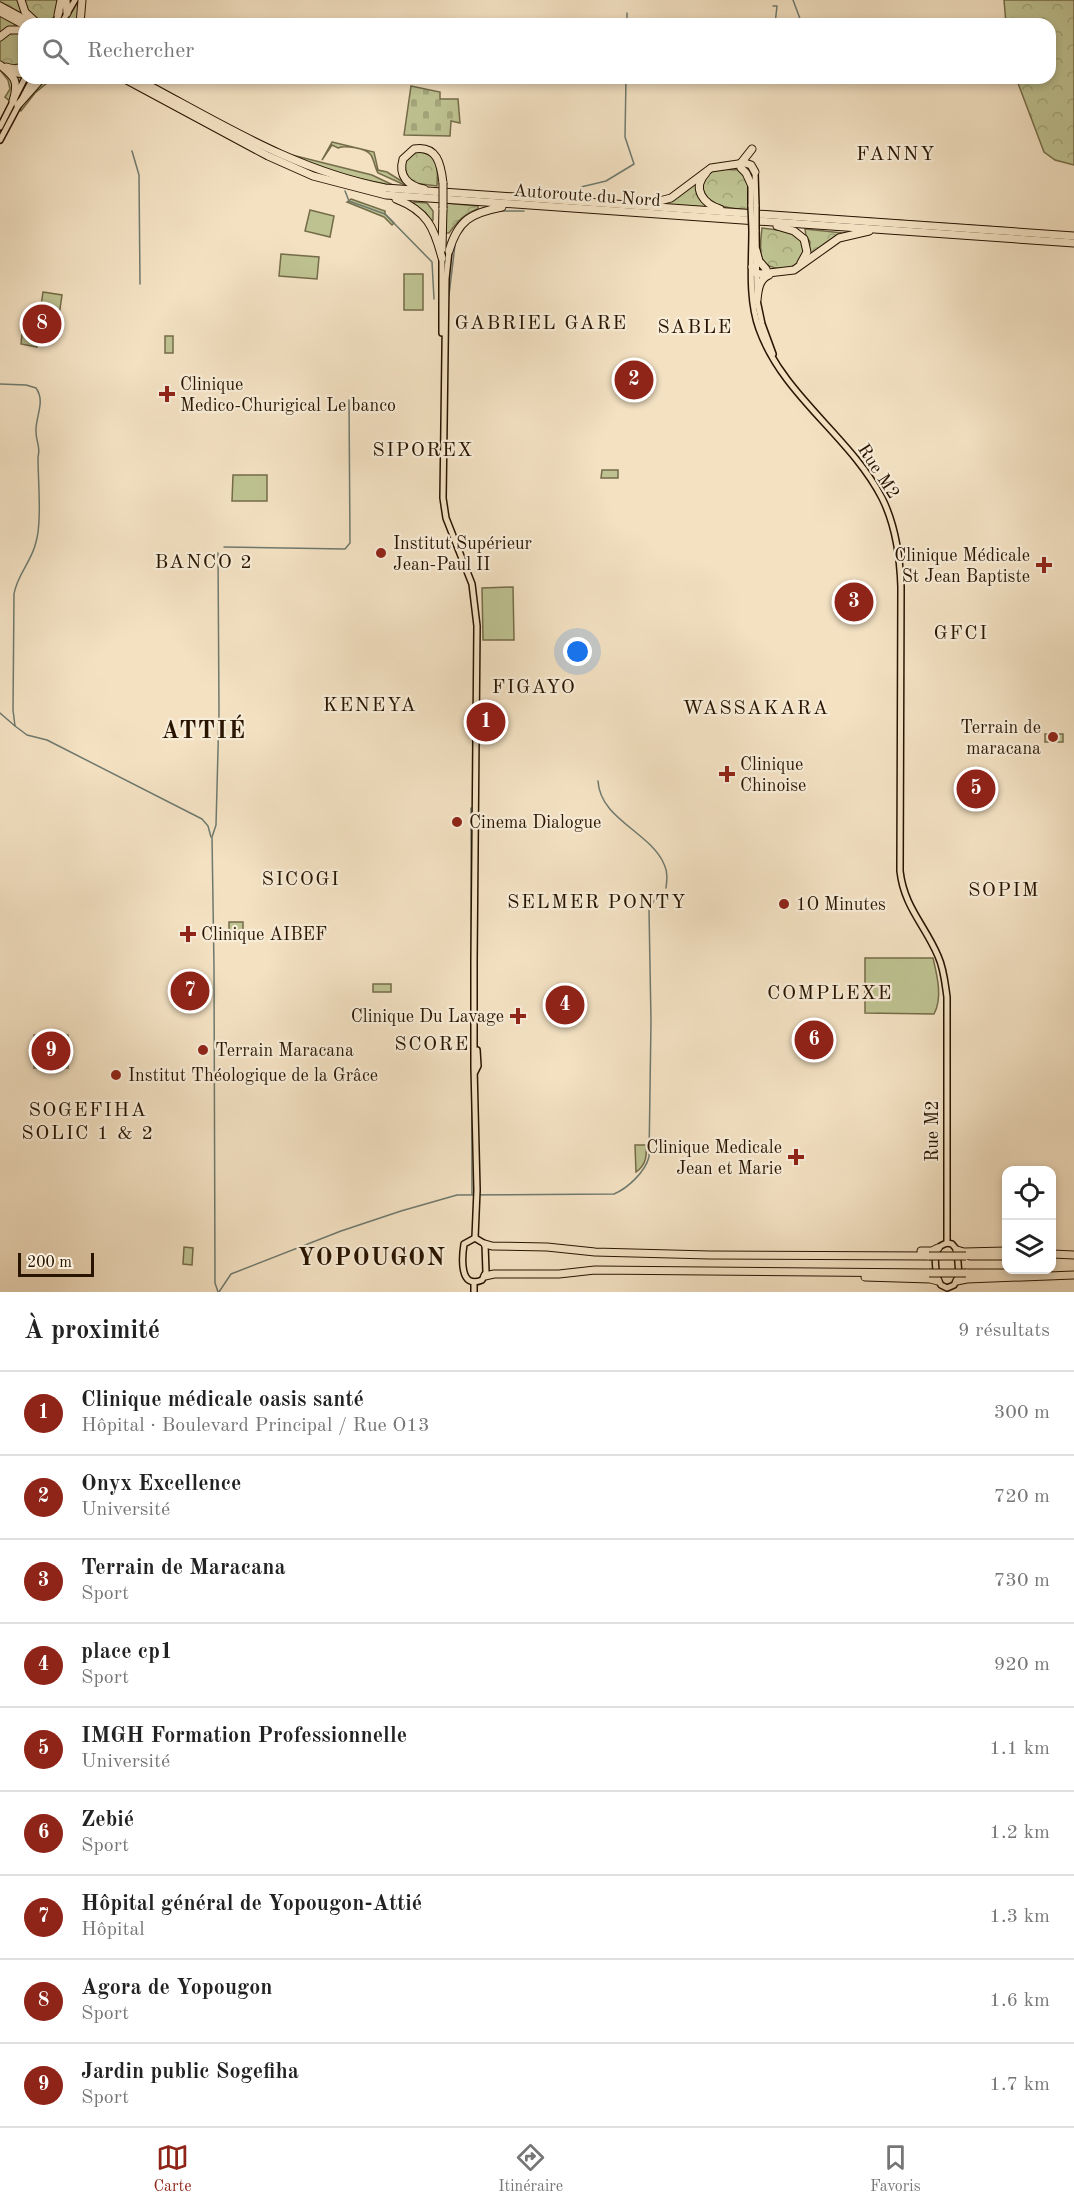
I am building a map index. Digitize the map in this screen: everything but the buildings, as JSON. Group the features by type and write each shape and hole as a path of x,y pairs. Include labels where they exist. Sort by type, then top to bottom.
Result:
{"highway":[{"path":"21,0 25,12 32,18"},
{"path":"65,0 67,13"},
{"path":"58,15 65,0"},
{"path":"80,18 82,0"},
{"path":"0,6 22,18"},
{"path":"0,12 18,22"},
{"path":"0,37 9,30 18,30"},
{"path":"0,63 10,69 18,68"},
{"path":"0,63 17,84 16,103"},
{"path":"8,71 18,73"},
{"path":"16,103 36,84"},
{"name":"Autoroute du Nord","path":"134,84 268,156 313,176 386,195 1074,243"},
{"name":"Autoroute du Nord","path":"146,84 274,152 328,174 385,188 1074,236"},
{"path":"438,193 415,187 407,182 401,169 404,157 417,148 433,152 440,161 443,183 442,258"},
{"path":"729,212 708,203 700,194 700,182 710,171 741,165 752,149"},
{"path":"741,165 751,184"},
{"path":"636,207 671,198 706,170 754,165"},
{"path":"386,195 412,207 427,218 437,237 442,258"},
{"path":"449,252 455,233 469,218 484,211 514,205"},
{"path":"753,272 795,267 804,259 807,248 804,239 798,233 763,222"},
{"path":"757,300 759,286 764,277 797,269 825,246 839,238 880,229"},
{"path":"756,250 759,261 766,269"},
{"path":"753,272 775,273"},
{"path":"486,1244 595,1252 1002,1256"},
{"path":"816,1255 874,1251 926,1251 938,1248"},
{"path":"957,1250 964,1252 1002,1251"},
{"path":"1056,1255 1074,1256"},
{"path":"485,1276 559,1274 595,1270 1074,1274"},
{"path":"814,1273 938,1281"},
{"path":"957,1281 1074,1274"}],"main road":[{"path":"64,18 75,0"},
{"path":"0,140 23,84"},
{"path":"0,127 29,84"},
{"path":"754,165 753,272 756,316 766,346 774,358"},
{"path":"751,184 754,206"},
{"path":"754,230 756,250 753,272 757,300 762,324 774,358"},
{"path":"449,252 446,279 440,465 446,518 469,575 475,606 475,1238"},
{"path":"442,258 444,383"},
{"name":"Rue M2","path":"774,358 799,393 871,479 886,506 899,555 901,586 900,862 902,888 908,904 935,949 941,964 947,997 947,1243"},
{"path":"475,956 478,1066 475,1071"},
{"path":"475,1238 486,1244 485,1276 474,1282 469,1281 464,1275 463,1261 464,1244 475,1238"},
{"path":"947,1243 957,1250 959,1275 954,1286 947,1290 938,1281 937,1254 938,1248 947,1243"},
{"path":"474,1282 474,1292"}],"green space":[{"path":"0,0 84,0 83,18 18,18 18,84 46,84 35,93 21,111 5,97 10,89 8,80 0,70"},
{"path":"1004,0 1074,0 1074,165 1055,160 1044,152 1018,84 1056,84 1056,18 1006,18"},
{"path":"411,86 440,92 440,99 458,99 460,123 451,121 450,136 404,135"},
{"path":"332,142 374,152 378,170 387,172 416,190 378,173 371,155 360,149 338,148 332,145 322,160"},
{"path":"415,151 423,152 436,161 437,186 413,183 403,173 404,159"},
{"path":"280,152 372,175 397,187 340,174"},
{"path":"718,169 741,170 749,184 748,210 716,204 706,196 702,182 707,175"},
{"path":"697,180 697,185 712,208 657,204"},
{"path":"351,199 385,211 394,223 392,225 384,217 347,202"},
{"path":"414,202 427,203 433,211 433,220 430,221"},
{"path":"445,203 478,206 478,209 462,218 449,233 445,233"},
{"path":"310,210 334,216 330,237 305,231"},
{"path":"762,228 793,232 805,243 804,256 800,262 789,268 776,268 765,263 760,243"},
{"path":"805,229 843,233 808,259 810,242"},
{"path":"281,254 319,257 317,279 279,276"},
{"path":"404,274 423,274 423,310 404,310"},
{"path":"43,292 62,295 57,330 38,327"},
{"path":"22,334 39,336 37,347 21,344"},
{"path":"165,336 173,336 173,353 165,353"},
{"path":"602,470 618,470 618,478 601,478"},
{"path":"233,475 267,475 267,501 232,501"},
{"path":"513,587 514,640 483,640 482,588"},
{"path":"1045,734 1063,734 1063,742 1045,742"},
{"path":"229,922 243,922 243,932 229,932"},
{"path":"865,958 933,958 939,994 934,1014 865,1013"},
{"path":"373,984 391,984 391,992 373,992"},
{"path":"547,996 583,996 583,1013 547,1013"},
{"path":"806,1034 823,1035 823,1045 805,1045"},
{"path":"34,1035 68,1035 68,1068 34,1068"},
{"path":"635,1145 646,1145 644,1163 636,1172"},
{"path":"184,1247 193,1248 192,1265 183,1264"}],"waterway":[{"path":"793,0 800,18"},
{"path":"773,6 777,6 776,18"},
{"path":"627,13 627,18"},
{"path":"581,187 606,181 634,164 625,137 626,84"},
{"path":"132,151 139,175 140,284"},
{"path":"345,191 349,201 385,214 432,262 434,299"},
{"path":"498,211 524,211"},
{"path":"762,211 1011,228"},
{"path":"449,295 455,245"},
{"path":"0,384 26,385 36,388 40,399 36,426 39,450 38,534 34,549 14,594 13,710 15,726 27,735 47,740 202,819 208,826 211,837"},
{"path":"224,547 345,549 350,543 349,400"},
{"path":"218,553 219,713 216,825 212,837 215,1283 218,1292"},
{"path":"0,713 15,726"},
{"path":"598,781 607,806 648,843 664,864 666,888"},
{"path":"471,808 472,1194"},
{"path":"219,1292 231,1274 341,1231 457,1195 614,1194 630,1184 640,1174 649,1157 651,1021 649,910 655,899"}],"place":[{"name":"Agora de Yopougon","path":"42,324"},
{"name":"Onyx Excellence","path":"634,380"},
{"name":"Clinique Medico-Churigical Le banco","path":"167,394"},
{"name":"Institut Supérieur Jean-Paul II","path":"381,553"},
{"name":"Clinique Médicale St Jean Baptiste","path":"1044,565"},
{"name":"Terrain de Maracana","path":"854,602"},
{"name":"Clinique médicale oasis santé","path":"486,722"},
{"name":"Terrain de maracana","path":"1053,737"},
{"name":"Clinique Chinoise","path":"727,774"},
{"name":"IMGH Formation Professionnelle","path":"976,789"},
{"name":"Cinema Dialogue","path":"457,822"},
{"name":"1O Minutes","path":"784,904"},
{"name":"Clinique AIBEF","path":"188,934"},
{"name":"Hôpital général de Yopougon-Attié","path":"190,991"},
{"name":"place cp1","path":"565,1005"},
{"name":"Clinique Du Lavage","path":"518,1016"},
{"name":"Zebié","path":"814,1040"},
{"name":"Terrain Maracana","path":"203,1050"},
{"name":"Jardin public Sogefiha","path":"51,1051"},
{"name":"Institut Théologique de la Grâce","path":"116,1075"},
{"name":"Clinique Medicale Jean et Marie","path":"796,1157"}],"district":[{"name":"FANNY","path":"896,153"},
{"name":"GABRIEL GARE","path":"541,322"},
{"name":"SABLE","path":"695,326"},
{"name":"SIPOREX","path":"423,449"},
{"name":"BANCO 2","path":"204,561"},
{"name":"GFCI","path":"961,632"},
{"name":"FIGAYO","path":"534,686"},
{"name":"KENEYA","path":"370,704"},
{"name":"WASSAKARA","path":"756,707"},
{"name":"ATTIÉ","path":"204,730"},
{"name":"SICOGI","path":"301,878"},
{"name":"SOPIM","path":"1004,889"},
{"name":"SELMER PONTY","path":"597,901"},
{"name":"COMPLEXE","path":"830,992"},
{"name":"SCORE","path":"432,1043"},
{"name":"SOGEFIHA SOLIC 1 & 2","path":"88,1120"},
{"name":"YOPOUGON","path":"372,1257"}]}
